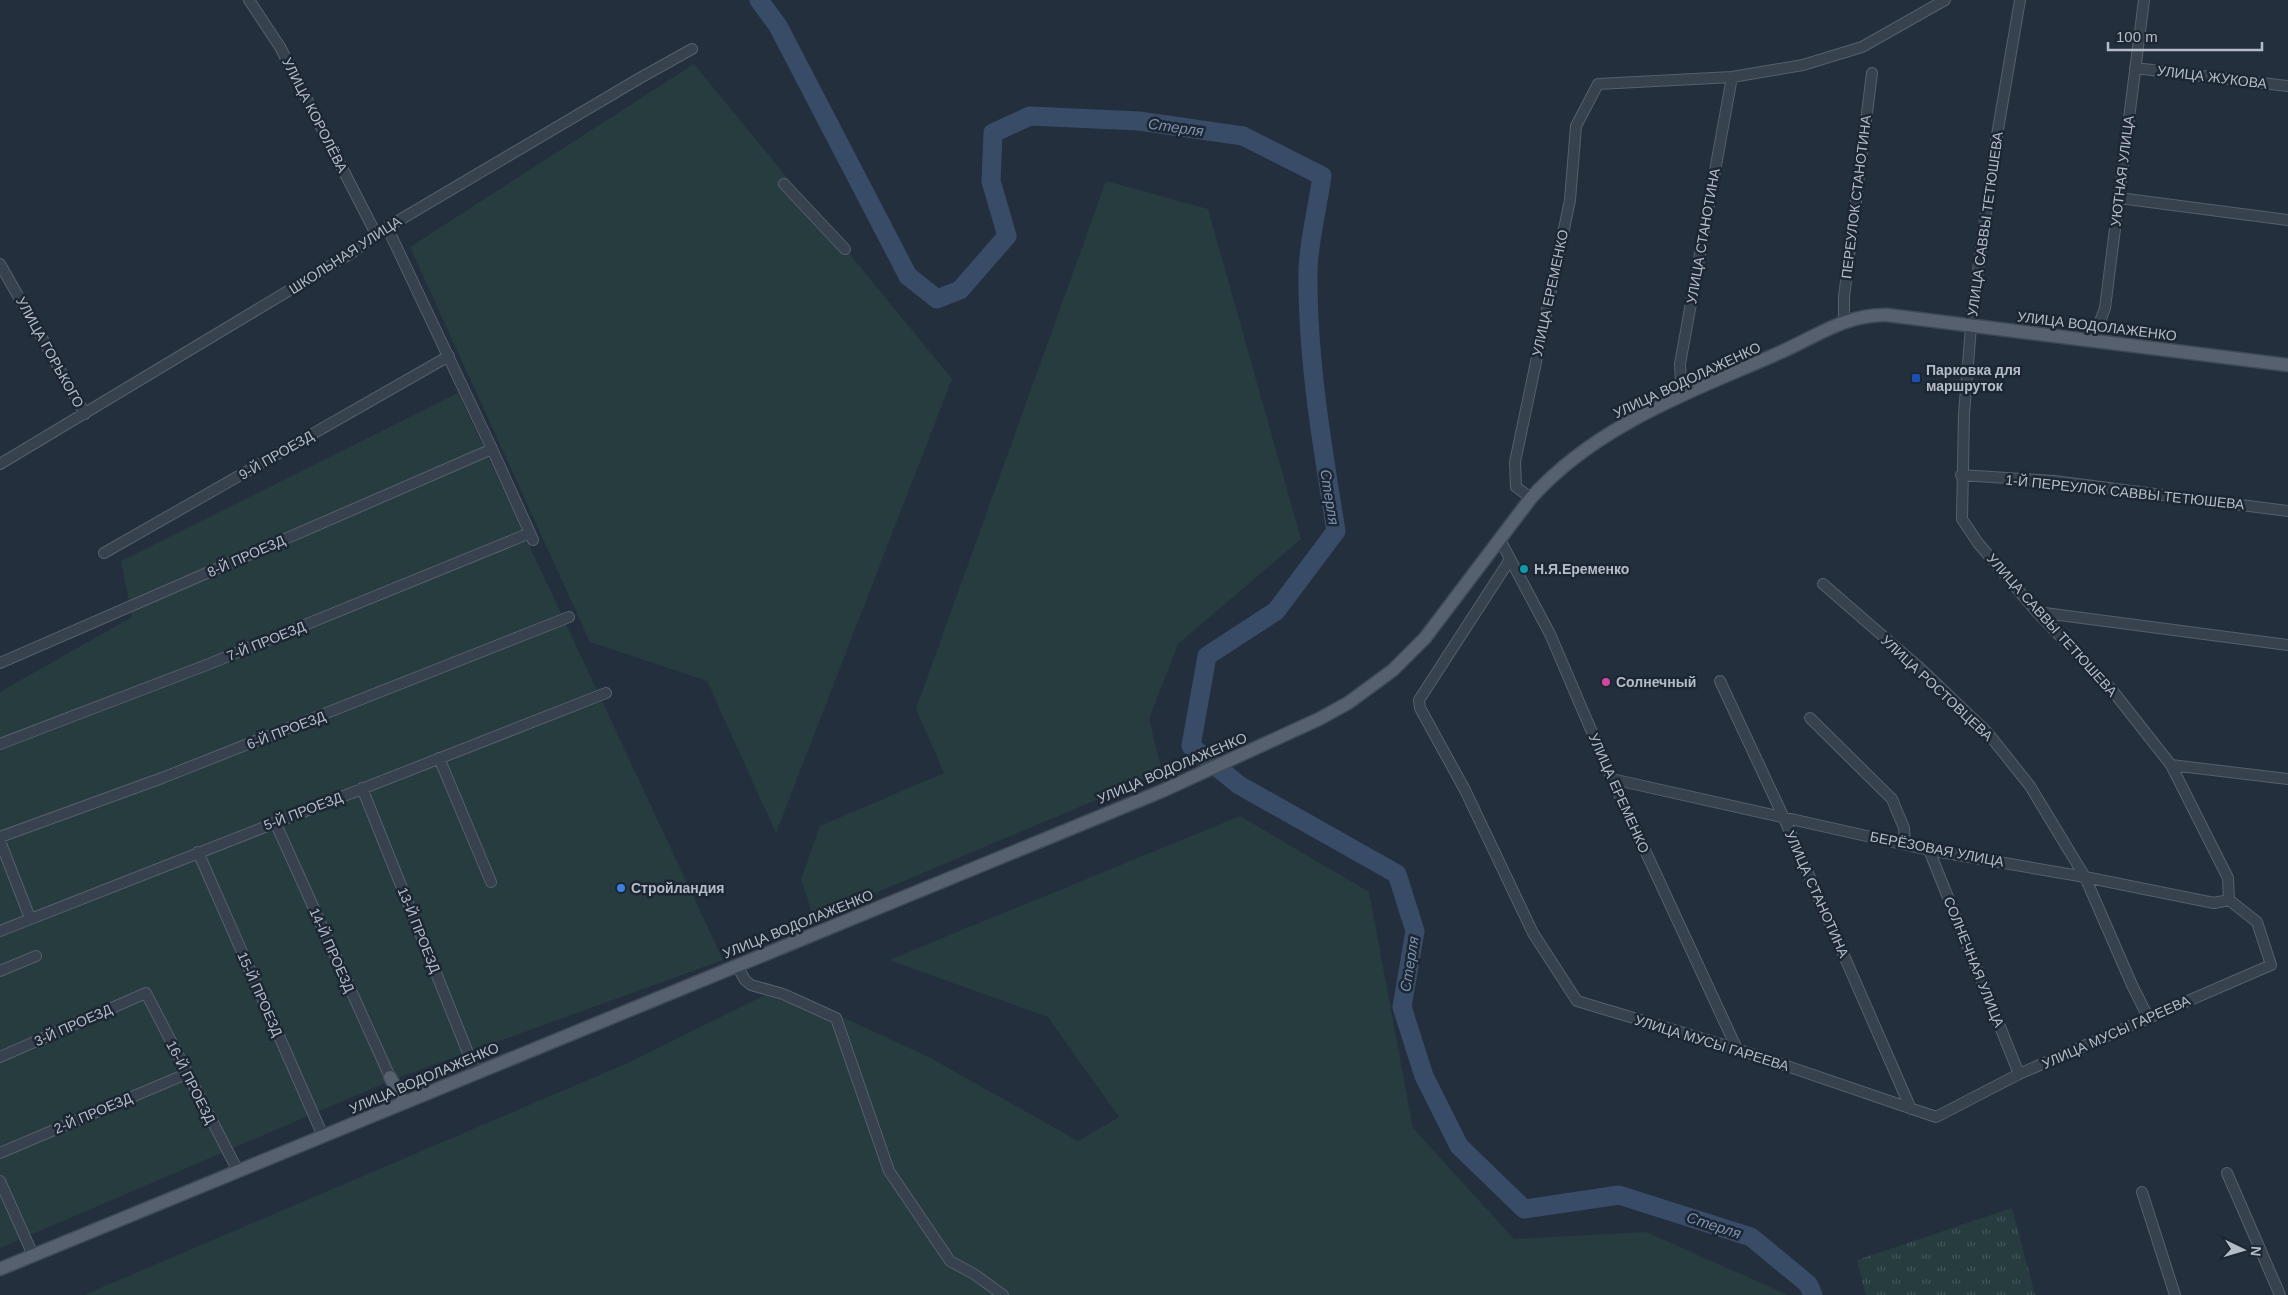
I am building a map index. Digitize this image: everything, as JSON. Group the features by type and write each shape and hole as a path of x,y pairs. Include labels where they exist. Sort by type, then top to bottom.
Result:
{"main road":[{"name":"УЛИЦА ВОДОЛАЖЕНКО","path":"0,1269 1162,791 1319,719 1348,703 1393,670 1425,638 1531,498 1557,471 1582,451 1630,421 1844,322 1868,315 1887,315 2288,365"},
{"path":"390,1077 404,1103"}],"street":[{"name":"УЛИЦА КОРОЛЁВА","path":"249,0 280,47 376,234"},
{"path":"1732,77 1803,65 1862,47 1945,0"},
{"name":"УЛИЦА САВВЫ ТЕТЮШЕВА","path":"2020,0 1995,147 1971,325 1962,475 1962,519 1978,543 2037,612 2112,690 2171,764 2228,878 2229,900"},
{"name":"УЮТНАЯ УЛИЦА","path":"2093,340 2105,308 2144,0"},
{"name":"ШКОЛЬНАЯ УЛИЦА","path":"0,464 354,252 387,227 632,82 692,49"},
{"name":"УЛИЦА ЖУКОВА","path":"2136,68 2288,86"},
{"name":"ПЕРЕУЛОК СТАНОТИНА","path":"1844,322 1844,297 1872,73"},
{"name":"УЛИЦА ЕРЕМЕНКО","path":"1531,498 1516,487 1514,462 1570,200 1576,126 1598,84 1732,77"},
{"name":"УЛИЦА СТАНОТИНА","path":"1686,394 1681,383 1680,364 1732,77"},
{"path":"784,184 845,249"},
{"path":"2119,198 2288,220"},
{"path":"387,227 492,449"},
{"name":"УЛИЦА ГОРЬКОГО","path":"0,264 85,414"},
{"name":"9-Й ПРОЕЗД","path":"104,553 449,356"},
{"name":"7-Й ПРОЕЗД","path":"0,744 209,664 531,536 492,449"},
{"name":"8-Й ПРОЕЗД","path":"0,663 492,449"},
{"name":"1-Й ПЕРЕУЛОК САВВЫ ТЕТЮШЕВА","path":"1962,475 2054,481 2288,510"},
{"name":"УЛИЦА ЕРЕМЕНКО","path":"1499,538 1509,561 1550,634 1612,779 1737,1049"},
{"name":"УЛИЦА МУСЫ ГАРЕЕВА","path":"1509,561 1419,700 1420,708 1465,790 1532,933 1577,1001 1737,1049 1936,1117 2019,1074 2148,1016 2271,965 2257,922 2229,900"},
{"name":"УЛИЦА РОСТОВЦЕВА","path":"1822,584 1921,669 1987,732 2030,786 2085,877 2132,985 2148,1016"},
{"path":"2037,612 2288,644"},
{"name":"6-Й ПРОЕЗД","path":"0,837 172,775 569,617"},
{"name":"УЛИЦА СТАНОТИНА","path":"1720,681 1783,816 1911,1109"},
{"name":"5-Й ПРОЕЗД","path":"0,931 606,693"},
{"path":"1810,718 1892,799 1904,828 1905,844"},
{"path":"440,758 491,882"},
{"path":"2171,764 2288,779"},
{"name":"БЕРЁЗОВАЯ УЛИЦА","path":"1612,779 1929,850 2085,877 2214,903 2229,900"},
{"name":"13-Й ПРОЕЗД","path":"362,788 476,1072"},
{"name":"14-Й ПРОЕЗД","path":"275,822 390,1077"},
{"path":"0,841 30,918"},
{"name":"СОЛНЕЧНАЯ УЛИЦА","path":"1929,850 2019,1074"},
{"name":"15-Й ПРОЕЗД","path":"198,852 323,1136"},
{"path":"0,971 36,956"},
{"path":"737,966 745,980 751,985 783,994 836,1018 889,1171 950,1261 974,1274 1003,1295"},
{"name":"3-Й ПРОЕЗД","path":"0,1057 146,993"},
{"name":"16-Й ПРОЕЗД","path":"146,993 186,1074 238,1171"},
{"name":"2-Й ПРОЕЗД","path":"0,1153 186,1074"},
{"path":"2227,1173 2280,1295"},
{"path":"0,1181 33,1255"},
{"path":"2142,1192 2175,1295"}],"green space":[{"path":"694,64 952,379 776,833 707,681 590,642 410,247"},
{"path":"1106,181 1208,209 1301,539 1178,644 1149,719 1162,772 814,919 801,879 820,826 944,773 916,709"},
{"path":"458,393 723,960 392,1080 0,1248 0,692 132,617 121,561"},
{"path":"1240,816 1369,892 1413,1128 1514,1239 1646,1232 1788,1295 84,1295 630,1062 779,988 929,1057 1078,1141 1119,1117 1048,1017 889,960"},
{"path":"2012,1208 2035,1295 1866,1295 1857,1260"}],"waterway":[{"name":"Стерля","path":"759,0 778,26 908,276 937,299 960,290 1007,236 991,181 993,133 1030,116 1139,121 1243,136 1322,176 1309,258 1308,303 1316,401 1336,531 1276,611 1207,656 1191,746 1239,785 1397,874 1415,931 1402,1007 1424,1076 1459,1146 1524,1209 1619,1195 1751,1237 1808,1284 1813,1295"}],"place":[{"name":"Парковка для маршруток","path":"1916,378"},
{"name":"Н.Я.Еременко","path":"1524,569"},
{"name":"Солнечный","path":"1606,682"},
{"name":"Стройландия","path":"621,888"}]}
